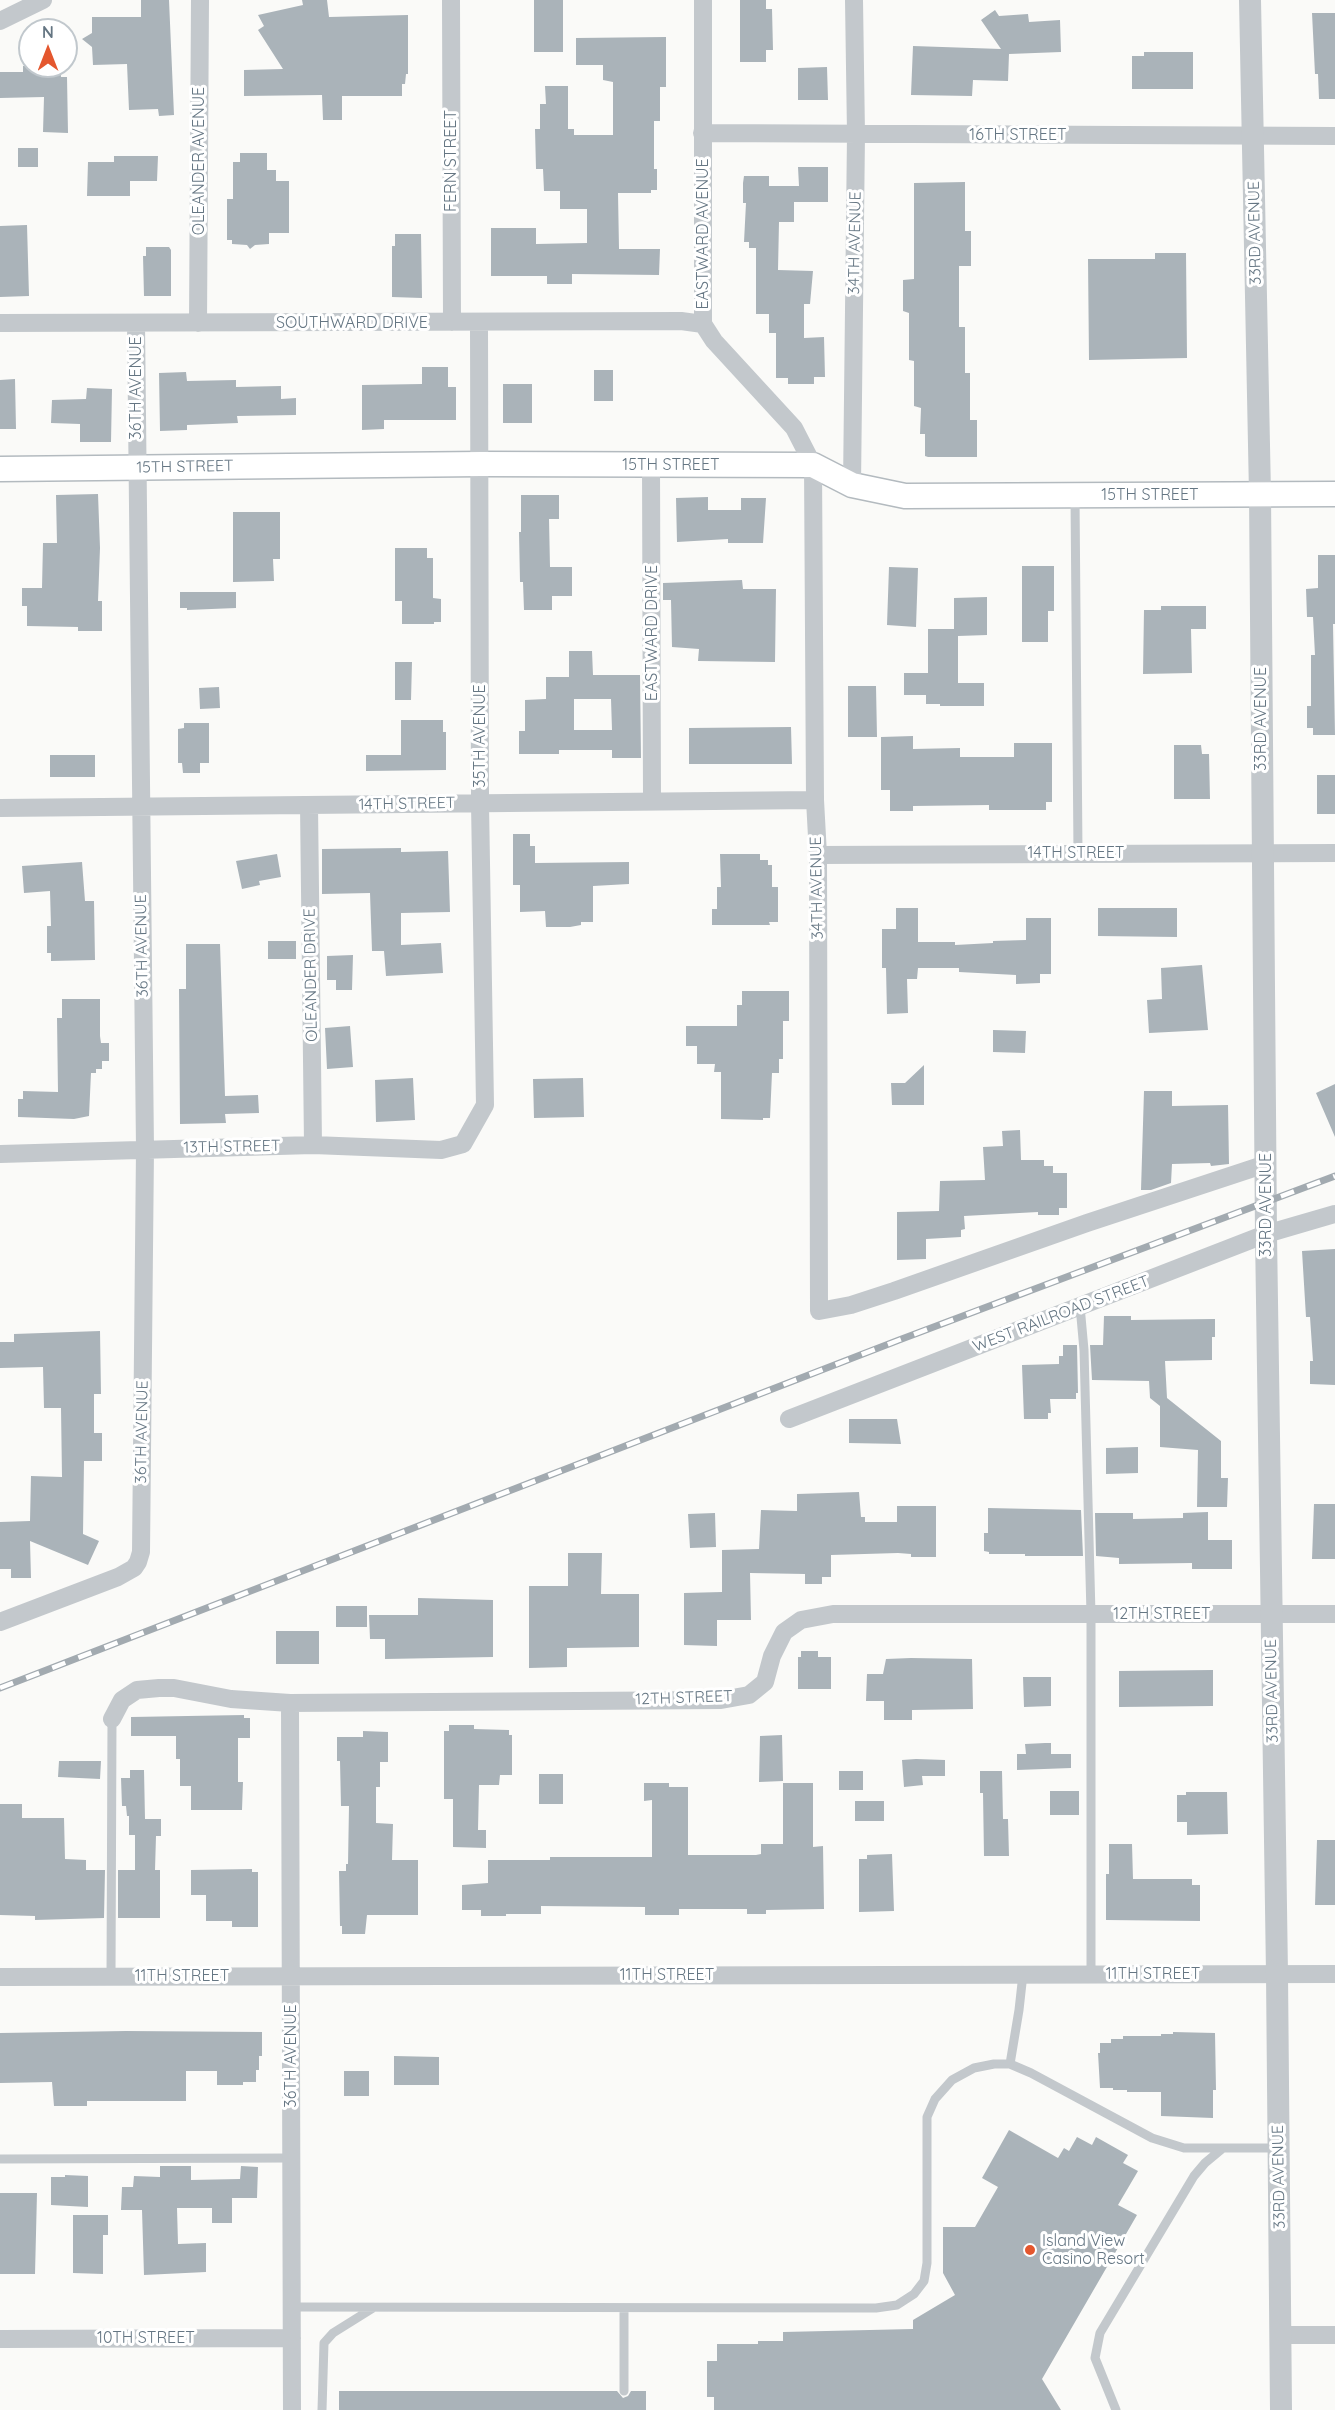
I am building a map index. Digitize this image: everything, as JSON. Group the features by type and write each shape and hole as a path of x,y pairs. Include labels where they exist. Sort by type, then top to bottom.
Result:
{"main road":[{"name":"15TH STREET","path":"0,469 481,464 813,465 852,486 905,496 1335,494"}],"street":[{"path":"0,21 43,0"},
{"name":"OLEANDER AVENUE","path":"198,323 200,0"},
{"name":"FERN STREET","path":"451,0 452,322"},
{"name":"EASTWARD AVENUE","path":"703,0 703,324 714,341 794,428 813,465"},
{"name":"34TH AVENUE","path":"852,486 856,134 854,0"},
{"name":"33RD AVENUE","path":"1250,0 1260,494 1266,1234 1281,2410"},
{"name":"16TH STREET","path":"702,133 1335,136"},
{"name":"SOUTHWARD DRIVE","path":"0,323 681,321 703,324"},
{"name":"35TH AVENUE","path":"463,1144 485,1106 480,803 479,322"},
{"name":"36TH AVENUE","path":"0,1622 118,1578 134,1568 141,1552 145,1149 136,323"},
{"name":"EASTWARD DRIVE","path":"651,464 652,801"},
{"name":"34TH AVENUE","path":"813,465 815,800 818,855 819,1311 850,1305 894,1291 1087,1223 1266,1164"},
{"name":"14TH STREET","path":"0,808 815,800"},
{"name":"OLEANDER DRIVE","path":"309,805 313,1145"},
{"name":"14TH STREET","path":"818,855 1335,853"},
{"name":"13TH STREET","path":"0,1154 313,1145 441,1150 463,1144"},
{"name":"WEST RAILROAD STREET","path":"789,1419 1266,1234 1335,1214"},
{"name":"12TH STREET","path":"112,1719 122,1700 136,1690 174,1688 231,1699 291,1703 721,1700 749,1695 765,1682 772,1656 784,1632 801,1620 833,1614 1335,1614"},
{"name":"36TH AVENUE","path":"291,1703 292,2410"},
{"name":"11TH STREET","path":"0,1977 1335,1974"},
{"path":"1280,2335 1335,2335"},
{"name":"10TH STREET","path":"0,2339 292,2338"}],"lane":[{"path":"1075,495 1078,853"},
{"path":"1080,1306 1084,1350 1091,1614 1091,1974"},
{"path":"111,1977 112,1719"},
{"path":"1010,2064 1023,1974"},
{"path":"292,2307 876,2308 897,2305 915,2294 924,2281 927,2263 927,2117 935,2099 952,2079 974,2068 994,2064 1010,2064 1031,2073 1152,2139 1184,2148 1279,2148"},
{"path":"1116,2410 1095,2358 1100,2333 1194,2176 1204,2163 1223,2148"},
{"path":"0,2159 291,2158"},
{"path":"322,2410 324,2343 333,2333 373,2308"},
{"path":"624,2308 624,2391"}],"building":[{"path":"141,0 169,0 174,115 159,116 158,109 129,110 127,64 93,65 92,47 82,39 92,33 92,17 141,17"},
{"path":"302,0 327,0 329,17 408,15 408,74 406,74 405,84 402,84 402,96 342,96 342,120 323,120 322,95 244,96 244,70 283,69 258,30 264,26 258,15 303,5"},
{"path":"534,0 563,0 563,52 534,52"},
{"path":"740,0 766,0 766,9 772,9 773,50 766,50 766,62 740,62"},
{"path":"995,10 999,16 1028,14 1029,22 1060,20 1061,52 1009,54 1008,81 973,80 972,96 911,95 913,46 1001,49 981,20"},
{"path":"1312,13 1335,13 1335,99 1319,99 1318,74 1315,74"},
{"path":"666,37 666,87 660,87 660,121 654,121 654,169 657,169 657,190 651,190 651,193 618,193 619,249 660,249 659,275 572,274 572,284 547,284 547,276 491,276 491,228 536,228 536,244 587,243 587,209 560,209 560,191 544,191 543,169 536,169 535,129 540,129 540,104 546,104 545,86 568,86 568,129 574,129 574,135 613,135 613,82 603,80 603,65 576,65 576,38"},
{"path":"1144,52 1193,52 1193,89 1132,89 1132,56 1144,56"},
{"path":"827,67 828,100 798,100 798,68"},
{"path":"0,72 18,72 18,78 67,78 68,133 43,132 44,97 0,98"},
{"path":"18,148 38,148 38,167 18,167"},
{"path":"240,153 267,153 267,170 276,170 276,181 289,181 289,233 269,233 269,244 255,245 250,249 247,245 232,244 232,240 227,240 227,199 233,199 233,162 240,162"},
{"path":"114,156 158,156 157,181 130,181 130,196 87,196 88,162 114,162"},
{"path":"798,167 828,167 828,202 794,202 794,222 779,222 778,270 813,271 810,304 804,304 804,338 824,337 825,377 814,377 814,384 788,384 788,378 776,378 776,333 769,333 769,314 756,314 756,248 749,248 749,242 744,242 746,203 743,203 744,176 769,176 769,186 799,186"},
{"path":"965,182 965,231 971,231 971,266 959,266 959,327 965,327 965,373 970,373 970,420 977,420 977,457 928,457 925,456 925,434 920,434 921,408 914,406 914,361 909,360 909,313 903,311 903,280 914,279 914,183"},
{"path":"27,225 29,296 0,297 0,226"},
{"path":"395,234 421,234 422,298 392,297 392,246 395,246"},
{"path":"146,247 169,247 171,250 171,296 144,296 143,256 146,256"},
{"path":"1155,253 1186,253 1187,358 1089,360 1088,259 1155,259"},
{"path":"422,367 448,367 448,387 456,387 456,420 384,420 384,429 362,430 362,385 422,384"},
{"path":"594,370 613,370 613,401 594,401"},
{"path":"186,372 187,381 236,380 236,387 281,386 281,399 296,398 296,415 237,416 238,423 187,425 187,430 160,431 159,373"},
{"path":"15,379 16,429 0,429 0,380"},
{"path":"503,384 532,384 532,423 503,423"},
{"path":"87,388 112,389 111,442 80,442 80,424 51,423 52,400 86,399"},
{"path":"98,494 100,548 98,601 102,601 102,631 78,631 78,627 27,626 27,606 22,606 22,588 42,588 43,543 57,543 56,495"},
{"path":"521,495 559,495 559,519 549,519 550,567 572,567 572,596 552,596 552,610 524,610 523,582 520,582"},
{"path":"708,497 708,510 741,510 741,498 766,498 763,543 728,543 728,539 677,542 676,498"},
{"path":"233,512 280,512 280,559 273,559 274,581 233,582"},
{"path":"395,548 427,548 427,558 433,558 433,598 441,599 441,622 402,624 402,601 395,601"},
{"path":"1318,555 1335,555 1335,624 1333,624 1335,735 1313,735 1313,728 1307,728 1307,706 1311,706 1311,655 1315,655 1313,617 1307,617 1306,589 1318,588"},
{"path":"1022,566 1054,566 1054,611 1048,611 1048,642 1022,642"},
{"path":"889,567 918,568 916,627 887,625"},
{"path":"742,580 743,589 776,589 775,662 698,661 699,649 672,647 671,600 663,600 663,583"},
{"path":"180,592 236,592 236,608 187,610 187,608 180,608"},
{"path":"987,597 987,635 958,636 958,683 984,683 984,706 940,706 940,704 926,704 926,695 904,695 904,673 928,673 928,629 954,629 954,598"},
{"path":"1161,606 1206,606 1206,629 1191,629 1192,673 1143,674 1144,610 1161,610"},
{"path":"569,651 592,651 593,675 640,675 641,758 612,758 612,750 559,750 559,754 519,754 519,731 525,731 525,700 546,699 546,677 569,677","holes":["574,699 611,699 612,730 574,730"]},
{"path":"395,662 412,662 411,700 395,700"},
{"path":"848,686 876,686 877,737 848,737"},
{"path":"219,687 220,708 200,709 199,688"},
{"path":"401,720 443,720 443,732 446,732 446,770 366,771 366,755 401,755"},
{"path":"184,723 209,723 209,763 200,763 200,773 183,773 182,763 178,763 178,729 184,728"},
{"path":"791,727 792,764 689,764 689,728"},
{"path":"913,736 913,749 960,748 960,757 1014,757 1014,743 1052,743 1052,802 1046,802 1046,810 989,810 989,805 913,806 913,811 890,811 890,790 881,790 881,737"},
{"path":"1174,745 1201,745 1202,754 1209,754 1210,799 1174,799"},
{"path":"50,755 95,755 95,777 50,777"},
{"path":"1317,775 1335,775 1335,814 1317,814"},
{"path":"513,834 530,834 530,846 535,846 535,863 629,862 629,884 593,886 593,922 581,922 581,925 570,927 546,927 545,911 520,912 520,885 513,885"},
{"path":"401,848 401,852 448,851 450,912 401,913 401,945 441,943 443,973 386,976 384,951 372,951 370,893 322,894 322,849"},
{"path":"277,854 281,877 259,881 260,885 242,889 236,861"},
{"path":"720,854 760,854 760,860 768,860 768,865 772,865 772,887 778,887 778,922 769,922 770,925 712,925 712,909 717,909 717,887 721,887"},
{"path":"82,862 85,901 94,901 95,960 51,961 51,953 47,953 47,926 51,926 50,891 24,893 22,866"},
{"path":"896,908 918,908 918,942 955,942 955,945 1026,940 1026,918 1051,918 1051,974 1040,974 1040,983 1016,984 1016,975 959,972 959,968 918,968 917,979 907,979 908,1013 887,1014 886,968 882,968 882,929 896,929"},
{"path":"1098,908 1177,908 1177,937 1098,936"},
{"path":"268,941 296,941 296,959 268,959"},
{"path":"186,944 220,944 225,1096 258,1095 259,1113 225,1114 226,1123 180,1124 179,989 186,989"},
{"path":"353,955 352,990 336,990 336,980 327,980 327,956"},
{"path":"1202,965 1208,1030 1149,1033 1147,1000 1162,999 1161,968"},
{"path":"742,991 789,991 789,1021 783,1021 783,1059 779,1059 779,1073 772,1073 770,1118 763,1118 763,1120 721,1119 721,1072 714,1072 715,1064 697,1064 697,1046 686,1046 686,1026 737,1026 737,1005 742,1005"},
{"path":"62,999 100,999 101,1043 109,1043 109,1061 102,1061 102,1069 96,1069 96,1073 91,1073 89,1116 74,1119 18,1117 18,1099 23,1099 23,1091 58,1092 57,1018 62,1018"},
{"path":"350,1026 353,1067 327,1069 325,1028"},
{"path":"993,1030 1026,1031 1025,1053 993,1052"},
{"path":"924,1065 924,1105 892,1105 891,1083 905,1083"},
{"path":"413,1078 415,1120 376,1122 375,1080"},
{"path":"583,1078 584,1117 534,1118 533,1079"},
{"path":"1335,1084 1335,1137 1316,1093"},
{"path":"1144,1091 1172,1091 1172,1106 1228,1105 1229,1164 1211,1166 1210,1163 1172,1164 1171,1183 1151,1190 1141,1190"},
{"path":"1020,1130 1021,1160 1044,1160 1044,1166 1053,1166 1053,1173 1067,1173 1067,1208 1059,1208 1059,1215 1038,1215 1038,1212 964,1216 965,1229 961,1230 961,1237 926,1239 926,1259 897,1260 897,1212 939,1211 940,1181 985,1180 983,1147 1003,1146 1002,1131"},
{"path":"1335,1249 1335,1385 1310,1384 1310,1361 1313,1361 1310,1317 1306,1317 1302,1251"},
{"path":"1104,1316 1131,1316 1131,1320 1215,1319 1212,1360 1165,1361 1167,1398 1221,1441 1221,1478 1228,1478 1227,1507 1197,1507 1198,1450 1160,1447 1160,1406 1150,1398 1149,1381 1092,1380 1090,1345 1103,1345"},
{"path":"100,1331 101,1394 94,1394 94,1433 102,1433 102,1461 84,1461 83,1534 99,1541 88,1565 30,1541 31,1578 11,1578 11,1569 0,1569 0,1522 30,1521 31,1476 62,1477 61,1408 44,1408 43,1367 0,1368 0,1342 14,1342 14,1334"},
{"path":"1063,1345 1077,1345 1078,1393 1076,1393 1076,1399 1050,1399 1051,1413 1048,1413 1048,1419 1024,1419 1022,1365 1059,1364 1059,1356 1063,1356"},
{"path":"849,1419 897,1419 901,1444 849,1443"},
{"path":"1138,1447 1138,1473 1106,1474 1106,1448"},
{"path":"859,1492 861,1517 865,1517 865,1522 897,1522 897,1506 936,1506 936,1557 911,1557 911,1554 898,1553 831,1555 831,1577 822,1577 822,1584 805,1584 805,1574 750,1573 751,1620 717,1620 717,1646 684,1645 684,1593 722,1592 722,1550 759,1549 761,1510 797,1511 797,1494"},
{"path":"1314,1504 1335,1504 1335,1559 1312,1559"},
{"path":"988,1508 1081,1510 1083,1556 989,1554 984,1551 984,1533 988,1533"},
{"path":"1208,1512 1208,1540 1232,1540 1232,1569 1192,1569 1192,1563 1119,1564 1119,1558 1096,1556 1095,1513 1133,1513 1133,1519 1183,1518 1183,1513"},
{"path":"715,1513 716,1547 690,1548 688,1514"},
{"path":"568,1553 602,1553 601,1594 639,1594 639,1647 567,1648 567,1667 529,1668 529,1586 568,1586"},
{"path":"418,1598 493,1600 493,1657 385,1659 385,1639 370,1639 369,1615 418,1615"},
{"path":"336,1606 367,1606 367,1627 336,1627"},
{"path":"276,1631 319,1631 319,1664 276,1664"},
{"path":"801,1651 818,1651 818,1657 831,1657 831,1689 798,1689 798,1657 801,1657"},
{"path":"886,1659 972,1659 973,1709 912,1710 912,1720 884,1720 884,1701 866,1701 867,1674 883,1674"},
{"path":"1213,1670 1213,1706 1119,1707 1119,1671"},
{"path":"1023,1677 1051,1677 1051,1706 1024,1707"},
{"path":"244,1715 244,1718 250,1718 250,1738 238,1738 238,1782 243,1782 242,1810 191,1810 191,1786 180,1786 180,1759 176,1759 176,1736 131,1736 131,1717"},
{"path":"449,1725 474,1725 474,1729 509,1730 509,1735 512,1735 512,1775 500,1775 499,1785 479,1785 478,1830 486,1830 486,1848 453,1847 453,1799 444,1799 444,1731 449,1731"},
{"path":"363,1731 388,1732 388,1762 380,1762 380,1787 376,1787 376,1823 393,1824 392,1860 418,1860 418,1915 367,1915 365,1934 342,1934 339,1871 346,1871 346,1864 348,1864 349,1806 341,1806 337,1737 363,1737"},
{"path":"782,1735 783,1781 759,1782 760,1736"},
{"path":"1051,1743 1051,1754 1071,1754 1071,1768 1017,1770 1017,1754 1026,1754 1025,1744"},
{"path":"902,1760 945,1760 945,1776 922,1776 923,1785 904,1787"},
{"path":"59,1761 101,1761 100,1779 58,1777"},
{"path":"130,1770 144,1770 145,1819 161,1819 161,1836 156,1836 155,1870 160,1870 160,1918 118,1918 118,1870 135,1870 135,1835 129,1835 129,1816 127,1816 126,1806 122,1806 121,1778 130,1778"},
{"path":"839,1771 863,1771 863,1790 839,1790"},
{"path":"980,1771 1002,1771 1003,1819 1008,1819 1009,1856 984,1856 983,1793 980,1793"},
{"path":"539,1774 563,1774 563,1804 539,1804"},
{"path":"644,1783 669,1783 669,1787 688,1787 688,1855 756,1855 761,1854 761,1844 783,1844 783,1783 813,1783 813,1847 823,1846 824,1909 766,1910 766,1914 747,1914 747,1909 679,1909 679,1915 645,1915 645,1907 541,1906 541,1914 506,1914 506,1916 481,1916 481,1910 462,1910 462,1885 488,1883 488,1860 550,1860 550,1857 652,1857 652,1800 644,1801"},
{"path":"1050,1791 1079,1791 1079,1815 1050,1815"},
{"path":"1186,1792 1227,1792 1228,1834 1187,1835 1187,1822 1177,1822 1177,1795 1186,1795"},
{"path":"855,1801 884,1801 884,1821 855,1821"},
{"path":"0,1804 22,1804 22,1818 64,1818 65,1859 86,1860 86,1870 105,1870 104,1918 35,1920 35,1916 0,1915"},
{"path":"1317,1840 1335,1840 1335,1905 1315,1905"},
{"path":"1109,1844 1132,1844 1133,1879 1192,1879 1192,1885 1200,1885 1200,1921 1106,1920 1106,1874 1109,1874"},
{"path":"892,1854 894,1911 859,1912 859,1859 867,1859 867,1855"},
{"path":"252,1869 252,1872 258,1872 258,1927 232,1927 232,1921 206,1921 206,1895 191,1895 191,1870"},
{"path":"262,2032 262,2056 259,2056 256,2082 243,2082 243,2085 217,2085 217,2071 186,2071 186,2101 87,2101 87,2106 54,2106 52,2082 0,2083 0,2033"},
{"path":"1173,2032 1215,2033 1216,2090 1213,2090 1213,2118 1161,2116 1161,2092 1127,2092 1127,2090 1100,2088 1098,2053 1100,2053 1100,2043 1111,2043 1111,2039 1123,2039 1123,2036 1161,2036 1161,2034 1173,2034"},
{"path":"394,2056 439,2057 439,2085 394,2085"},
{"path":"344,2071 369,2071 369,2096 344,2096"},
{"name":"Island View Casino Resort","path":"1009,2130 1058,2158 1064,2148 1069,2151 1077,2137 1092,2145 1096,2137 1128,2155 1123,2163 1138,2171 1118,2205 1137,2215 1042,2379 1061,2410 714,2410 714,2397 707,2397 707,2361 717,2361 717,2344 758,2344 758,2341 783,2341 783,2332 913,2329 913,2320 955,2295 943,2273 943,2227 975,2227 998,2187 982,2178"},
{"path":"160,2166 191,2166 191,2180 240,2179 241,2166 258,2167 257,2198 232,2198 232,2223 212,2223 212,2208 177,2208 178,2244 206,2243 206,2272 144,2275 142,2210 121,2210 122,2187 133,2187 134,2176 160,2177"},
{"path":"65,2175 88,2176 88,2207 51,2205 51,2177 65,2177"},
{"path":"0,2193 37,2193 35,2274 0,2274"},
{"path":"73,2215 108,2215 108,2235 103,2235 103,2274 73,2273"},
{"path":"339,2391 617,2391 623,2398 631,2391 646,2391 646,2410 339,2410"}],"railway":[{"path":"0,1688 899,1340 1335,1176"}],"place":[{"name":"Island View Casino Resort","path":"1030,2250"}]}
